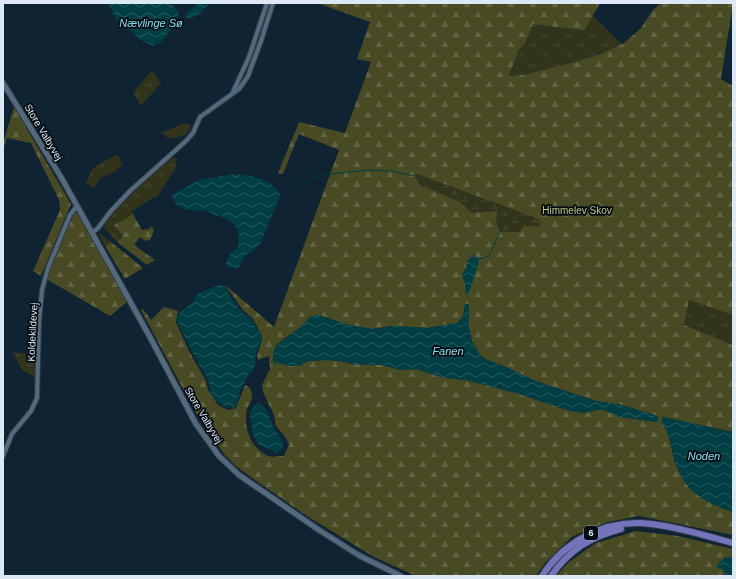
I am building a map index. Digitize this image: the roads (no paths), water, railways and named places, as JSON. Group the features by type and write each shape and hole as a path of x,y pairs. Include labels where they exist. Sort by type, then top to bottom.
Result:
{"main road":[{"name":"6","path":"542,576 555,558 566,548 592,533 620,525 639,523 656,525 733,543"},
{"name":"6","path":"551,576 558,565 571,552 584,543 605,533 621,529 656,525"}],"street":[{"path":"232,94 249,57 267,3"},
{"path":"92,233 130,191 186,141 193,133 200,117 239,89 248,76 262,41 273,3"},
{"name":"Store Valbyvej","path":"3,83 77,206 196,424 219,456 240,475 319,530 360,556 401,576"},
{"name":"Koldekildevej","path":"3,456 12,434 31,411 37,398 42,290 48,268 67,222 77,206"}],"water":[{"name":"Nævlinge Sø","path":"109,3 171,3 179,12 176,21 162,42 153,46 140,40 135,34 118,22 109,6"},
{"name":"Nævlinge Sø","path":"198,3 210,3 198,15 190,19 185,16 191,9"},
{"path":"234,174 247,175 267,182 277,190 280,195 261,243 245,256 239,267 236,269 227,266 226,264 230,254 238,247 239,236 237,228 221,216 216,216 209,212 182,208 174,202 172,197 175,193 199,180"},
{"path":"474,254 479,262 467,296 465,293 465,283 462,274 466,268 467,261"},
{"path":"218,285 226,286 229,295 244,314 252,320 262,337 255,356 256,362 252,372 249,374 240,391 237,405 233,408 223,406 212,396 209,382 176,319 180,312 193,302 197,294"},
{"name":"Fanen","path":"465,304 469,304 469,328 472,341 480,355 487,360 506,367 535,381 596,401 622,405 658,416 657,422 620,417 604,410 584,413 567,410 516,393 466,380 446,378 417,369 402,370 382,365 352,364 341,361 327,360 308,361 299,366 289,366 281,363 274,365 273,353 277,344 301,327 310,317 319,315 348,325 373,329 393,326 428,328 457,323 463,317"},
{"path":"259,403 266,409 274,428 283,442 283,448 277,453 259,445 253,435 250,413 253,407"},
{"name":"Noden","path":"662,417 733,432 733,512 710,503 686,484 680,475 670,440 664,426 661,423"},
{"path":"724,558 733,558 733,576 724,576 724,571 717,568 717,565"}],"waterway":[{"path":"300,185 320,175 369,170 393,171 414,176"},
{"path":"486,257 489,256 500,232"},
{"path":"478,259 484,258"}],"park label":[{"name":"Himmelev Skov","path":"577,210"}]}
